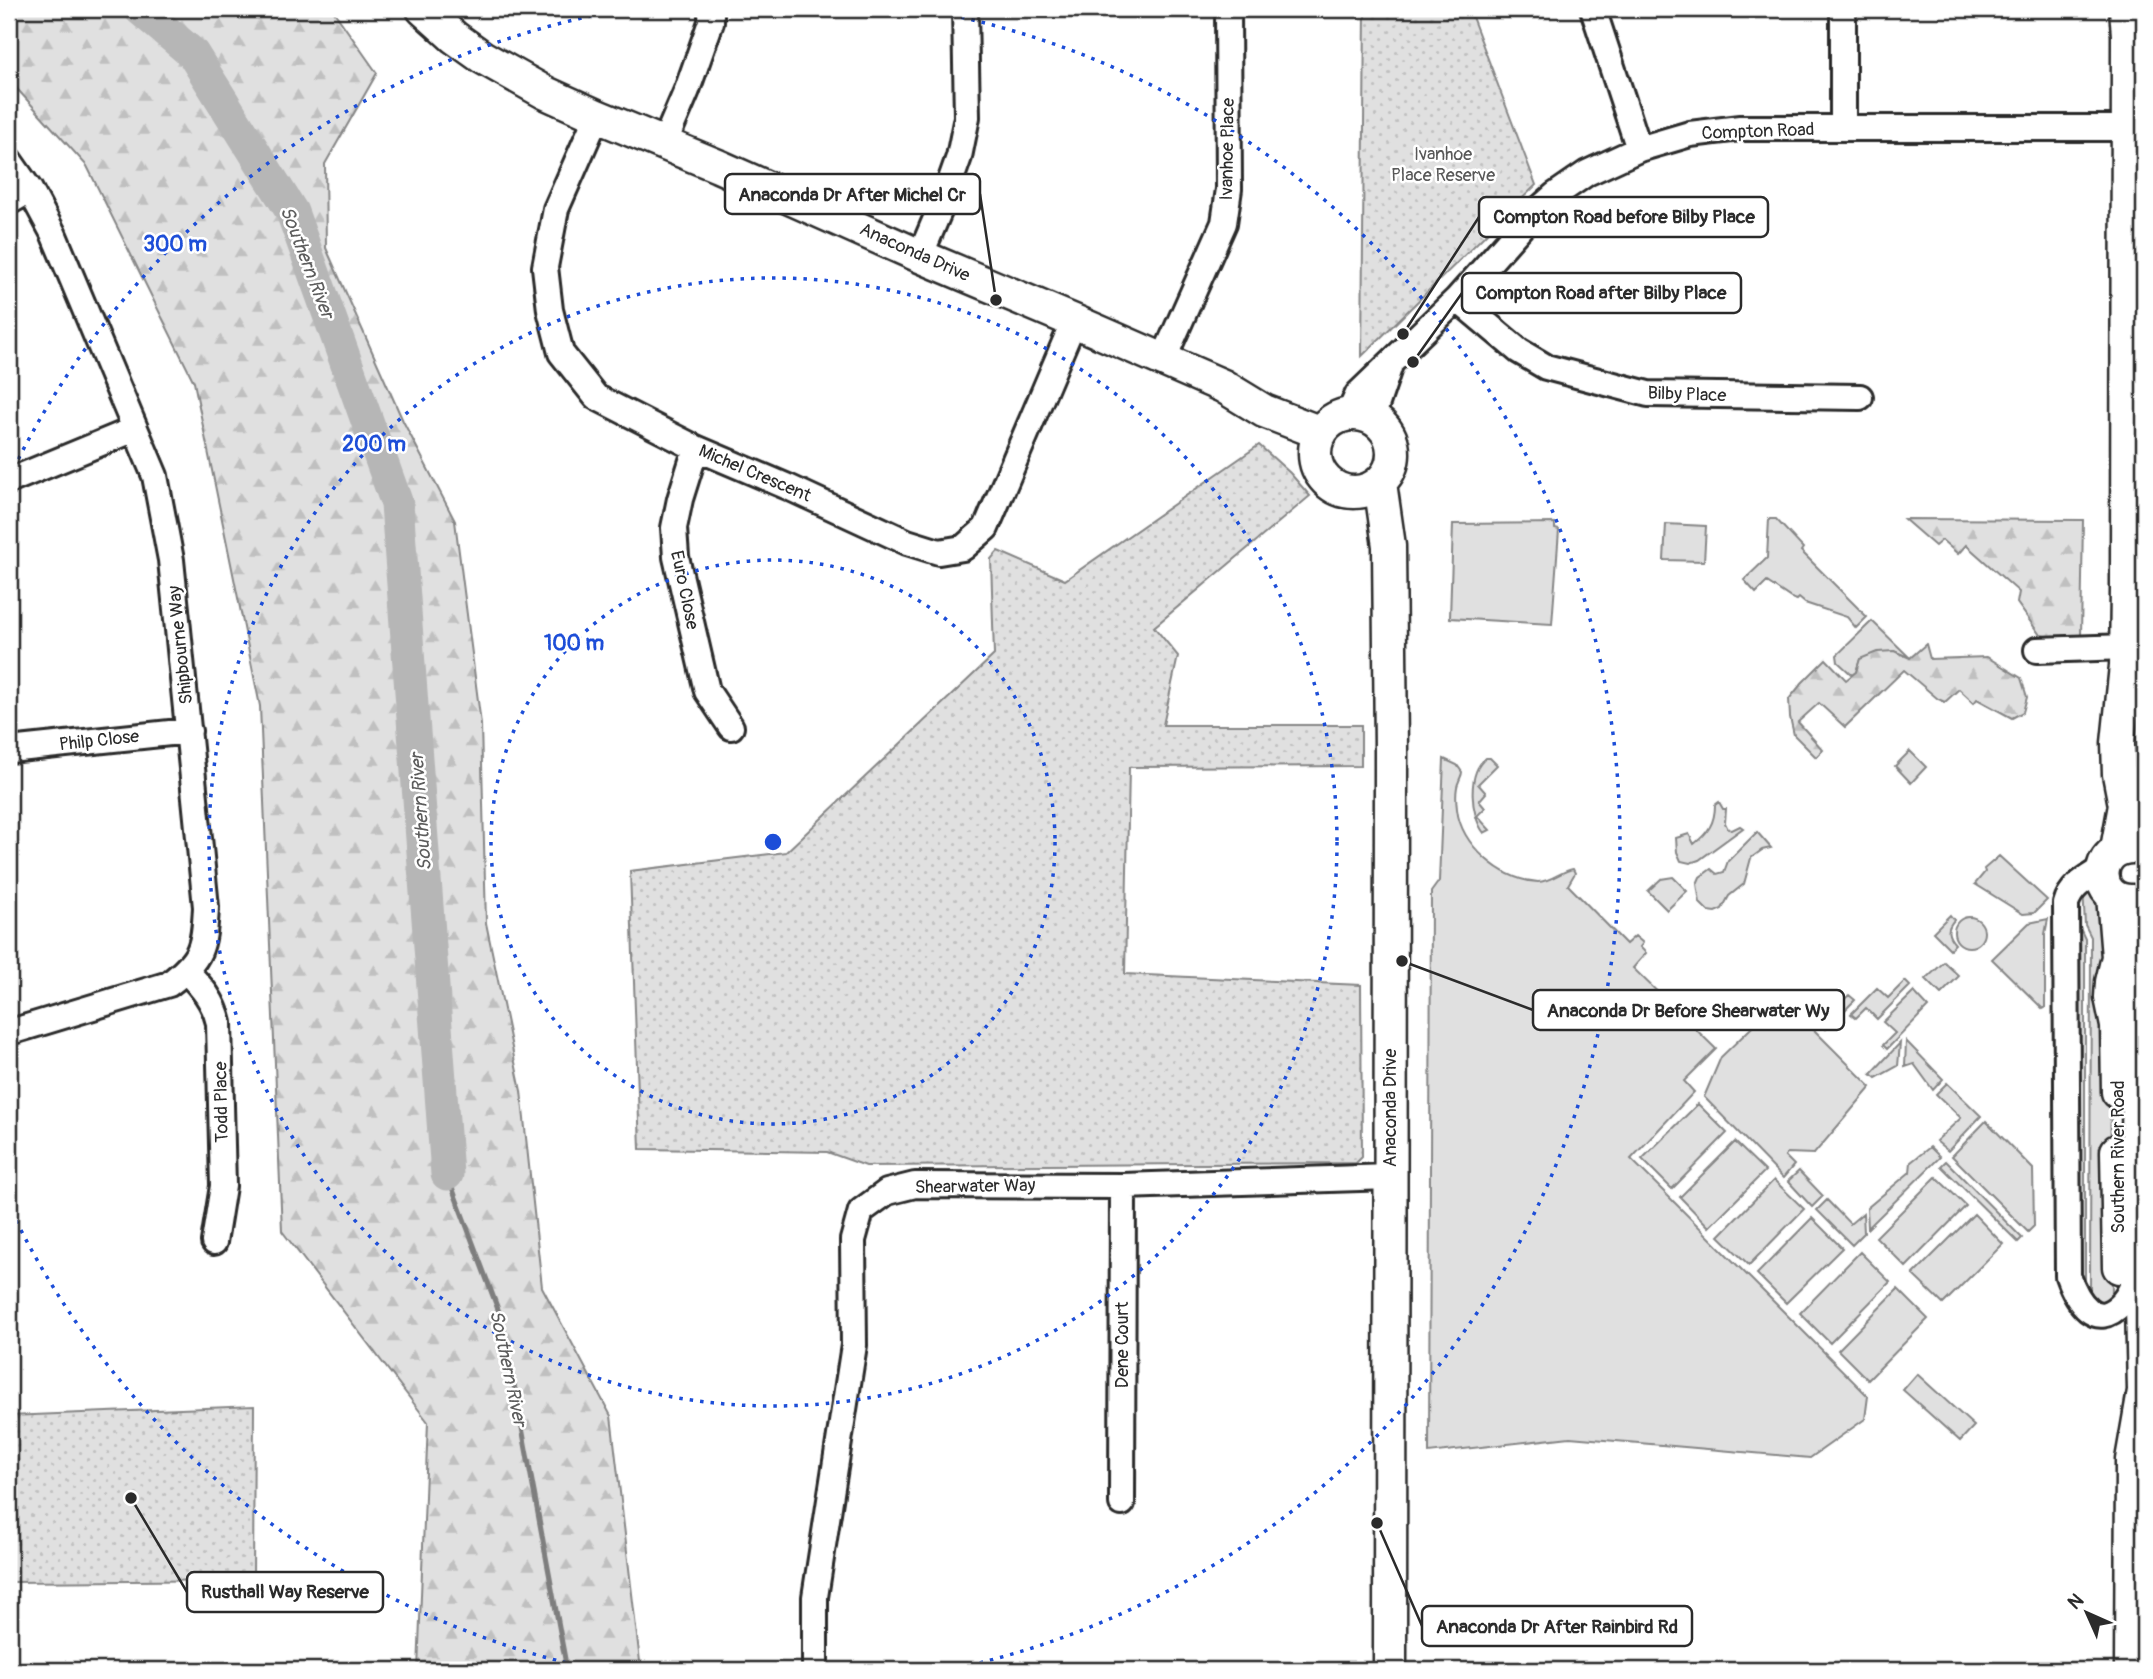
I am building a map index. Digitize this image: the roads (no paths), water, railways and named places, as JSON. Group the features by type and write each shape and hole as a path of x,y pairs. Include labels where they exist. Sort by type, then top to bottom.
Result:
{"main road":[{"name":"Anaconda Drive","path":"423,9 454,37 482,57 546,93 1223,386 1318,447"},
{"name":"Southern River Road","path":"2129,18 2127,656 2118,743 2119,774 2125,805 2119,866 2118,957 2111,997 2118,1055 2117,1213 2123,1393 2133,1460"},
{"path":"1361,416 1382,426 1390,436 1392,461 1388,472 1370,487 1348,492 1326,481 1320,472 1318,447 1328,424 1338,418 1361,416"},
{"name":"Anaconda Drive","path":"1370,487 1389,546 1390,1670"},
{"name":"Southern River Road","path":"2127,656 2139,744 2144,830"},
{"path":"2119,866 2128,902 2144,898"},
{"name":"Southern River Road","path":"2131,1670 2133,1460 2144,1391 2140,1268 2140,1046 2133,995 2133,969 2144,916"}],"street":[{"path":"664,144 707,34 711,9"},
{"path":"920,256 955,169 967,117 965,9"},
{"name":"Ivanhoe Place","path":"1163,360 1224,223 1229,189 1227,9"},
{"path":"1593,9 1639,149"},
{"path":"1843,9 1843,128"},
{"name":"Michel Crescent","path":"597,116 556,209 545,267 561,353 596,397 696,448 907,542 939,552 963,548 986,528 1074,321"},
{"name":"Compton Road","path":"1361,416 1358,394 1457,299 1528,219 1555,195 1587,173 1639,149 1690,134 1740,128 2128,128"},
{"name":"Shipbourne Way","path":"9,160 19,196 53,233 155,476 171,560 206,907 201,946 197,958 186,971"},
{"name":"Bilby Place","path":"1457,299 1518,351 1546,367 1648,394 1860,397"},
{"path":"9,481 135,429"},
{"name":"Euro Close","path":"696,448 674,528 676,557 707,691 731,727"},
{"path":"2037,650 2127,656"},
{"name":"Philp Close","path":"9,750 189,731"},
{"path":"2119,866 2075,886 2066,904 2068,1276 2073,1291 2088,1310 2097,1315 2105,1315 2121,1305 2140,1268"},
{"path":"9,1030 18,1030 149,991 169,984 186,971"},
{"name":"Todd Place","path":"186,971 208,995 219,1023 223,1186 214,1242"},
{"name":"Shearwater Way","path":"815,1670 815,1597 854,1345 853,1240 861,1211 887,1192 915,1185 1123,1186 1390,1177"},
{"name":"Dene Court","path":"1122,1503 1123,1186"}],"waterway":[{"name":"Southern River","path":"140,9 193,54 292,212 397,504 447,1174"},
{"name":"Southern River","path":"447,1174 502,1320 565,1659 563,1670"}],"place":[{"name":"Anaconda Dr After Michel Cr","path":"996,300"},
{"name":"Compton Road before Bilby Place","path":"1403,334"},
{"name":"Compton Road after Bilby Place","path":"1413,362"},
{"name":"Anaconda Dr Before Shearwater Wy","path":"1402,961"},
{"name":"Rusthall Way Reserve","path":"131,1498"},
{"name":"Anaconda Dr After Rainbird Rd","path":"1377,1523"}],"park label":[{"name":"Ivanhoe Place Reserve","path":"1443,164"}]}
